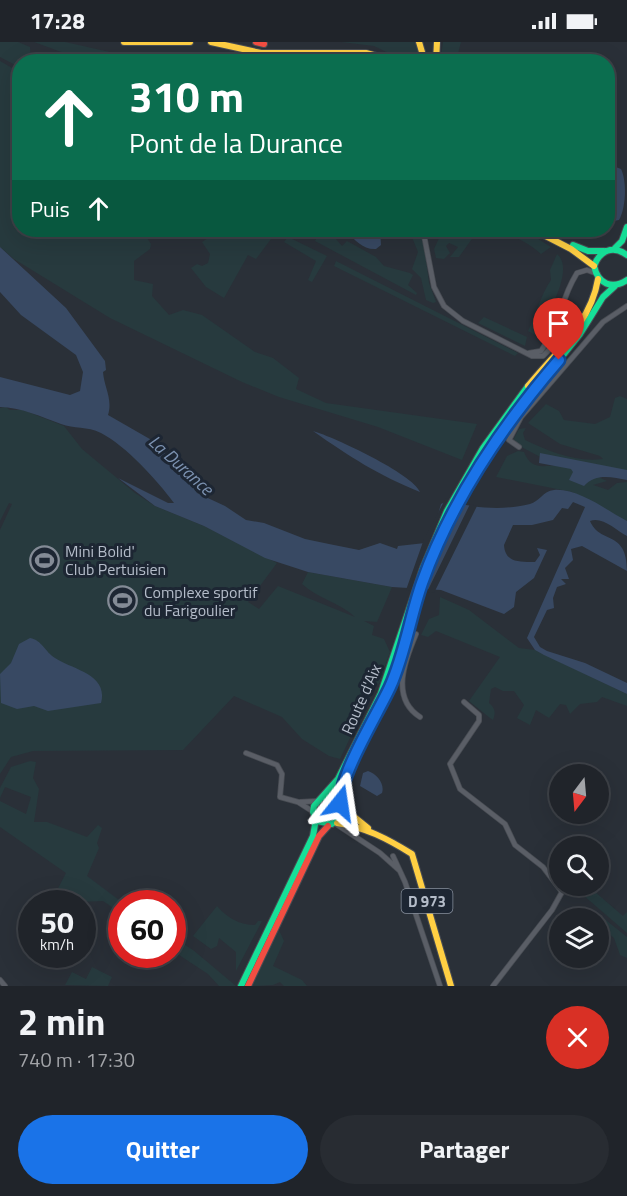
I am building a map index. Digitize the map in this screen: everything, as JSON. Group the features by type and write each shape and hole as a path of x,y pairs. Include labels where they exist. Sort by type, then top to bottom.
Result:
{"main road":[{"path":"124,42 190,42"},
{"path":"211,42 261,53 358,48 384,54"},
{"path":"256,42 264,44"},
{"path":"557,237 588,251 604,251 615,248 622,241 627,227"},
{"path":"548,237 571,249 606,285 623,284"},
{"path":"615,248 627,255"},
{"path":"412,606 445,522 491,442 586,315 597,292 596,273 604,251"},
{"path":"491,442 579,336 604,295 623,284"},
{"name":"Route d'Aix","path":"321,799 344,768 385,683 412,606"},
{"name":"Route d'Aix","path":"341,805 346,778 394,676 412,606"},
{"path":"241,986 313,836 314,816 321,799 331,797 341,805 343,814 337,823 328,826 319,836 248,986"},
{"name":"D 973","path":"341,805 377,835"},
{"path":"314,816 328,826"},
{"name":"D 973","path":"337,823 356,826 402,846 414,859 451,986"}],"street":[{"path":"424,237 434,287 444,306 463,321 532,356 543,356 555,342 564,301 577,273 587,270 596,273"},
{"path":"519,447 509,440 521,417 603,322 627,306"},
{"path":"561,323 586,315"},
{"path":"416,634 405,662 402,680 406,705 420,717"},
{"path":"464,702 476,711 479,721 450,764 459,788 505,824 516,845 543,867 562,892 552,910 493,986"},
{"path":"246,753 277,765 282,774 280,797 298,802 321,799"},
{"path":"298,802 314,816"},
{"path":"337,823 380,853 401,872"},
{"name":"D 973","path":"393,856 401,872 440,986"},
{"path":"0,980 5,986"}],"green space":[{"path":"0,42 18,42 30,47 30,54 12,54 12,63 0,57"},
{"path":"34,42 65,42 119,54 64,54"},
{"path":"341,42 415,42 419,54 391,54 374,46"},
{"path":"443,42 461,42 458,54 441,54"},
{"path":"342,50 359,54 309,54"},
{"path":"0,61 12,68 12,237 146,237 151,244 150,249 134,261 134,280 153,284 152,296 169,315 183,310 202,315 255,352 273,358 299,378 296,389 326,403 477,424 462,460 378,427 279,397 242,382 110,318 14,259 0,247"},
{"path":"210,237 272,237 256,259 248,255 224,298 206,287 191,268 197,264 202,266 208,263 210,254 202,242"},
{"path":"288,237 327,256 312,282 308,280 316,261 284,242"},
{"path":"317,237 336,239 342,246 347,241 376,257 384,266 410,273 413,275 408,285 417,293 416,295 315,241"},
{"path":"412,237 423,237 429,283 436,302 433,303 426,300 421,278 412,269 418,252"},
{"path":"473,237 459,257 450,257 458,247 449,243 446,246 450,253 444,259 436,258 434,249 439,238"},
{"path":"514,237 535,237 551,247 541,254"},
{"path":"557,254 562,261 561,282 537,336 528,331 551,280 550,270"},
{"path":"336,261 518,353 515,356 334,266"},
{"path":"484,317 527,337 525,346 478,323"},
{"path":"620,396 627,399 627,476 546,460 512,442 519,429 526,428 523,433 525,440 543,448 573,458 603,459 600,456 560,444 528,423 546,404 559,411 564,420 595,424 610,417 615,398"},
{"name":"Complexe sportif du Farigoulier","path":"6,407 10,410 23,410 64,426 82,449 135,493 155,506 204,526 277,563 248,602 259,609 278,586 355,617 302,584 308,572 392,587 377,622 364,621 374,626 372,635 384,639 390,652 379,684 376,683 340,759 329,756 302,739 282,717 234,696 183,750 33,751 11,757 0,774 0,530 12,504 9,503 0,521 0,408"},
{"path":"518,451 524,452 532,463 537,465 560,465 582,470 607,481 593,485 608,490 617,483 627,482 627,521 572,492 496,477 507,456"},
{"path":"440,597 469,610 519,648 535,650 627,694 627,706 602,697 597,702 580,704 570,714 566,705 560,704 549,718 536,710 530,725 517,718 524,705 514,691 503,691 495,687 491,689 489,703 494,710 493,720 469,701 500,657 436,631 428,637 421,635 429,619 439,615"},
{"path":"30,761 36,762 33,778 39,789 34,822 47,822 87,837 98,825 102,828 97,843 99,848 87,876 108,892 108,904 103,901 96,901 96,890 57,890 66,873 0,827 0,801 26,814 31,797 5,787 0,798 0,788 11,767"},
{"path":"584,896 600,896 623,916 627,912 627,933 609,917 609,908 598,908"},
{"path":"217,906 229,917 239,922 255,925 258,921 262,921 236,971 236,952 219,938 217,946 211,949 193,936"},
{"path":"609,923 627,937 627,958 620,955 614,938 609,934"},
{"path":"279,930 284,941 273,966 302,980 307,986 284,986 280,982 273,985 252,986"},
{"path":"186,946 236,986 219,986 208,974 186,960"},
{"path":"92,968 112,977 108,986 65,985 72,972 86,979"}],"water":[{"path":"615,167 621,169 625,187 619,220 615,221"},
{"path":"353,237 380,237 381,245 372,249"},
{"name":"La Durance","path":"0,247 66,308 105,361 106,370 103,372 109,398 108,415 155,442 182,471 197,493 225,506 246,520 264,523 305,539 359,550 380,543 397,549 398,546 425,543 435,525 441,504 447,501 478,507 499,508 533,503 547,492 563,490 582,496 627,521 627,536 604,522 590,521 594,528 618,543 623,549 627,571 582,546 571,549 573,560 565,568 569,579 561,579 566,584 557,587 553,598 554,608 547,610 534,637 540,647 547,651 585,663 627,683 627,694 535,650 527,638 585,507 573,502 568,509 562,508 553,520 532,525 513,525 504,545 510,558 535,562 540,555 537,548 547,550 534,578 516,592 514,607 504,614 441,590 392,587 308,572 265,558 204,526 155,506 118,478 168,503 174,503 140,464 121,446 101,433 91,429 66,426 8,407 0,407 0,377 70,395 80,391 83,372 76,355 21,315 0,292"},
{"path":"313,431 389,466 414,484 420,492 365,465"},
{"path":"540,453 627,470 627,480 610,477 598,478 584,486 569,480 573,472 571,469 539,463"},
{"path":"30,638 38,641 55,658 94,679 102,693 101,703 48,711 34,706 17,709 1,703 0,674 11,663 19,644"},
{"path":"368,771 381,783 383,790 377,796 360,786 363,773"}],"pier":[{"path":"446,498 463,502 443,543 424,592 406,590 424,539"},
{"path":"470,504 477,506 434,593 427,592"}],"traffic: fast":[{"path":"615,248 622,241 627,227"},
{"path":"573,245 588,251 604,251"},
{"path":"627,255 617,250 608,251 600,256 594,266 599,277 606,284 616,285 627,280"},
{"path":"555,365 580,334 603,297 615,286"},
{"path":"324,797 334,798 342,807 341,817 332,824 317,821 313,812 314,806 338,779 381,693 423,568 447,511 483,448 528,386"},
{"path":"241,986 313,836 316,819"}],"traffic: slow":[{"path":"124,42 190,42"},
{"path":"211,42 261,53 370,54"},
{"path":"419,42 423,54"},
{"path":"436,54 437,42"},
{"path":"548,237 571,249 594,266"},
{"path":"528,386 580,323 588,310 598,279"},
{"path":"340,803 354,757 396,672 421,588 438,546 482,465 517,414 555,365"},
{"path":"342,807 368,828"},
{"path":"337,823 376,834 412,854 451,986"}],"traffic: jam":[{"path":"256,42 264,44"},
{"path":"248,986 319,836 328,826"}],"place":[{"name":"Mini Bolid' Club Pertuisien","path":"44,560"},
{"name":"Complexe sportif du Farigoulier","path":"123,601"}],"route":[{"path":"340,803 341,789 394,676 422,582 454,510 502,432 559,360"}]}
